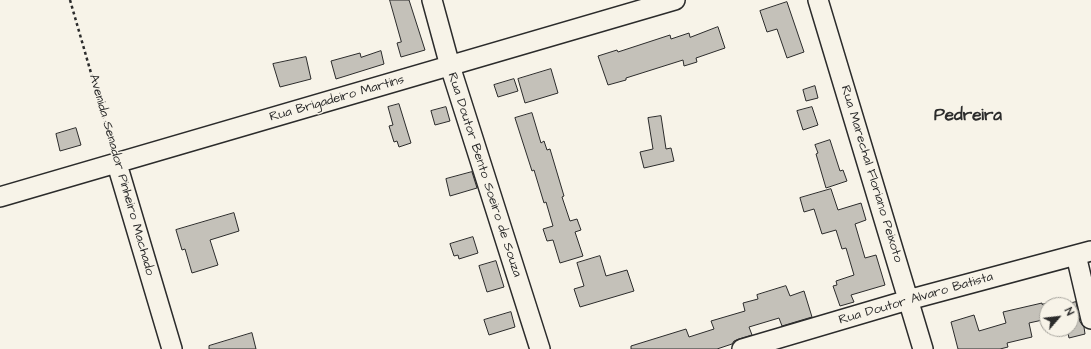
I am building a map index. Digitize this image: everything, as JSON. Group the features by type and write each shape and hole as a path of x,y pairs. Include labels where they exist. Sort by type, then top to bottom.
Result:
{"street":[{"name":"Rua Doutor Bento Soeiro de Souza","path":"432,0 450,66 540,349"},
{"name":"Rua Brigadeiro Martins","path":"0,197 675,0"},
{"name":"Rua Marechal Floriano Peixoto","path":"818,0 923,349"},
{"name":"Avenida Senador Pinheiro Machado","path":"117,164 172,349"},
{"name":"Rua Doutor Alvaro Batista","path":"742,349 908,300 1083,253"},
{"path":"1083,253 1091,319"}],"path":[{"name":"Avenida Senador Pinheiro Machado","path":"70,0 117,164"}],"building":[{"path":"390,0 409,0 425,50 401,57 397,43 401,42"},
{"path":"787,2 804,52 787,58 777,29 767,32 760,11"},
{"path":"718,27 725,48 696,58 697,62 684,66 683,60 608,85 598,56 617,50 618,52 670,35 671,39 689,33 690,37"},
{"path":"381,51 384,64 336,79 331,61 360,53 361,57"},
{"path":"306,57 311,79 280,87 273,64"},
{"path":"551,69 558,93 525,103 518,79"},
{"path":"514,79 518,91 498,97 494,85"},
{"path":"815,86 818,98 806,101 803,90"},
{"path":"399,104 411,143 399,147 397,141 394,142 389,126 393,125 388,107"},
{"path":"446,107 450,121 435,125 431,111"},
{"path":"812,107 818,125 803,130 797,111"},
{"path":"532,113 541,143 544,141 547,150 550,149 564,196 562,197 570,221 577,219 581,230 575,232 583,256 560,263 553,240 547,241 543,229 553,226 534,170 532,171 515,118"},
{"path":"661,116 666,149 671,148 674,161 644,168 640,152 653,149 648,118"},
{"path":"76,128 81,145 60,151 56,134"},
{"path":"830,140 840,171 843,170 847,181 826,188 816,154 818,153 815,145"},
{"path":"472,172 477,188 450,196 446,179"},
{"path":"831,189 838,210 861,203 866,220 855,224 865,258 876,255 885,285 851,295 854,302 840,306 833,286 837,285 836,281 854,275 846,248 842,249 836,230 822,234 814,209 804,212 800,198"},
{"path":"234,213 239,231 210,240 218,265 192,273 185,249 182,250 176,230"},
{"path":"473,237 478,253 459,259 458,255 454,256 450,244"},
{"path":"600,256 606,276 627,270 634,291 580,307 574,289 584,286 577,263"},
{"path":"496,261 504,287 487,292 479,266"},
{"path":"786,286 790,296 804,291 812,317 782,326 779,318 749,327 752,335 717,349 631,349 631,346 686,329 689,337 714,329 711,321 745,311 743,303 758,299 757,295"},
{"path":"1039,304 1039,321 1029,323 1032,337 1007,343 1008,347 1000,349 958,349 951,322 974,315 979,331 1006,323 1003,312"},
{"path":"511,312 515,327 489,335 484,320"},
{"path":"1079,317 1080,322 1084,327 1085,334 1079,336"},
{"path":"252,333 256,349 209,349 209,346"}],"district":[{"name":"Pedreira","path":"968,116"}]}
